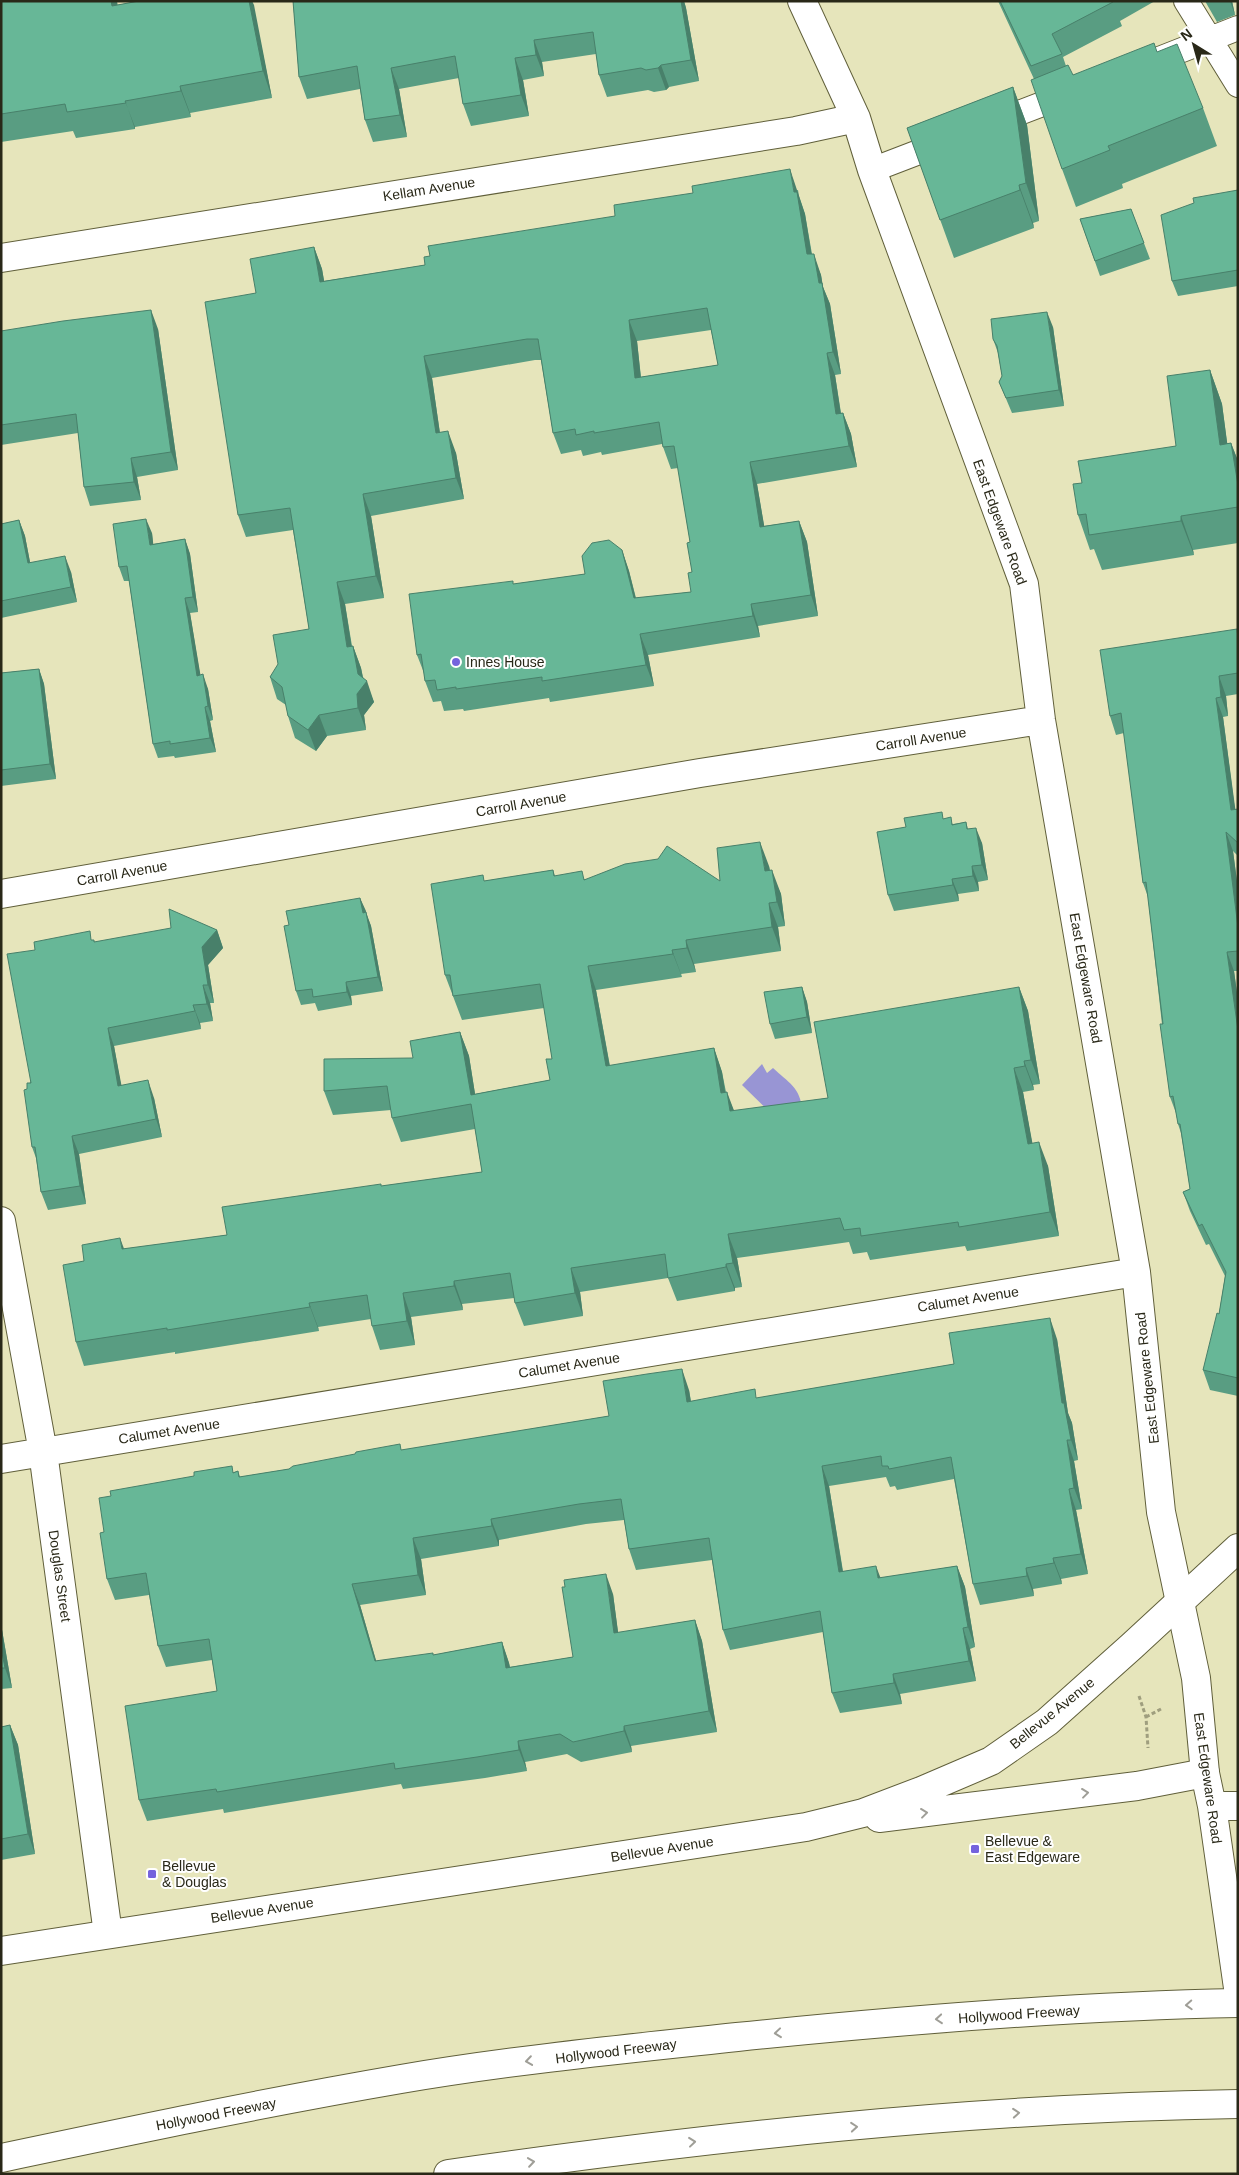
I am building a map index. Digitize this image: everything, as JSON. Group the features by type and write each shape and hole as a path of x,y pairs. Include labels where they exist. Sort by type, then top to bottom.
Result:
{"main road":[{"name":"East Edgeware Road","path":"802,1 856,118 872,170 1024,584 1041,720 1136,1272 1161,1512 1196,1678 1205,1773 1225,1806 1222,1880 1238,1988"},
{"name":"Kellam Avenue","path":"1,258 796,131 856,118"},
{"name":"Carroll Avenue","path":"1,894 690,775 1041,720"},
{"name":"Douglas Street","path":"1,1221 43,1452 108,1934"},
{"name":"Calumet Avenue","path":"1,1459 1136,1272"},
{"name":"Bellevue Avenue","path":"1,1951 806,1827 863,1813 991,1761 1047,1722 1238,1548"},
{"path":"806,1827 1137,1786 1205,1773"},
{"name":"Hollywood Freeway","path":"1,2158 198,2117 403,2078 603,2051 814,2029 1022,2012 1238,2003"},
{"path":"448,2174 615,2150 823,2129 1029,2112 1238,2104"}],"lane":[{"path":"1186,1 1238,84"},
{"path":"1129,70 1238,28"},
{"path":"872,170 1093,84"}],"path":[{"path":"1139,1696 1146,1717 1148,1752"},
{"path":"1146,1717 1161,1708"}],"shaded area":[{"path":"762,1064 767,1073 773,1068 793,1086 799,1096 802,1110 780,1122 742,1085"}],"building":[{"path":"1,1 111,1 112,6 139,1 249,1 263,71 180,86 181,91 125,101 126,103 67,112 65,104 1,114"},
{"path":"293,1 681,1 691,60 661,65 658,68 646,70 641,68 599,75 593,32 534,40 536,55 515,58 521,95 463,104 455,56 391,68 400,115 365,120 357,66 299,77"},
{"path":"1000,1 1113,2 1052,34 1062,54 1031,66"},
{"path":"1154,43 1157,52 1177,44 1203,108 1108,146 1110,150 1062,169 1031,80 1068,65 1073,75"},
{"path":"1013,87 1026,183 1019,185 1020,190 940,220 907,128"},
{"path":"790,169 794,192 797,192 807,254 814,254 819,283 822,283 833,352 827,353 836,414 843,413 849,446 750,462 760,527 799,521 811,595 751,604 753,616 640,634 646,665 542,681 542,677 437,690 435,680 425,681 421,654 417,655 409,594 513,581 513,584 585,574 582,556 592,543 609,540 622,550 634,598 691,592 688,573 692,572 687,543 690,542 674,446 663,447 659,422 576,435 575,429 553,433 538,339 527,339 424,356 436,433 448,431 456,478 363,494 376,576 337,582 347,647 353,646 358,674 367,681 357,694 358,708 319,715 308,730 288,716 282,687 270,677 278,664 273,635 309,629 290,508 238,515 205,302 256,293 250,259 314,247 320,282 425,265 424,257 430,256 428,246 615,216 614,205 693,193 692,186","holes":["707,308 718,365 635,378 629,320"]},
{"path":"1238,190 1238,270 1172,281 1161,215 1194,203 1193,198"},
{"path":"1131,209 1144,243 1095,261 1080,219"},
{"path":"151,310 171,452 131,458 134,482 84,487 76,414 1,425 1,331"},
{"path":"1047,312 1059,390 1006,398 999,382 1002,376 997,346 993,339 991,319"},
{"path":"1210,370 1220,445 1231,443 1238,485 1238,507 1181,516 1181,521 1089,535 1086,514 1078,515 1073,484 1082,483 1078,461 1176,446 1167,376"},
{"path":"146,519 150,545 185,539 193,597 185,598 197,676 203,674 208,706 205,707 210,738 170,744 170,741 153,744 127,566 119,567 113,524"},
{"path":"19,520 28,563 65,556 71,587 1,601 1,524"},
{"path":"1237,629 1238,673 1219,676 1221,697 1216,698 1231,810 1238,809 1238,843 1226,832 1238,927 1238,951 1227,952 1238,1030 1238,1378 1203,1370 1217,1313 1219,1314 1226,1272 1202,1224 1199,1226 1183,1192 1190,1189 1180,1124 1178,1124 1173,1096 1170,1097 1160,1024 1163,1024 1146,882 1143,883 1121,713 1110,716 1100,650"},
{"path":"39,669 50,764 1,770 1,673"},
{"path":"942,812 943,819 951,817 952,825 966,822 967,829 976,828 982,865 972,866 973,876 952,879 953,885 888,895 877,832 906,827 904,818"},
{"path":"760,842 765,871 772,870 777,902 769,903 772,927 686,940 687,948 672,950 673,954 588,966 606,1066 714,1048 721,1093 727,1092 730,1111 828,1098 814,1022 1019,987 1031,1060 1024,1061 1025,1066 1014,1068 1028,1144 1039,1142 1050,1212 959,1227 958,1222 861,1236 860,1228 844,1230 840,1218 728,1234 733,1263 726,1264 726,1267 668,1278 665,1254 571,1268 575,1293 515,1303 510,1273 454,1281 454,1286 403,1293 407,1321 372,1326 367,1295 309,1303 310,1307 167,1330 167,1328 76,1342 63,1265 84,1261 82,1245 120,1238 122,1249 227,1235 222,1207 381,1184 381,1186 482,1172 471,1104 392,1118 387,1086 324,1091 324,1059 413,1058 410,1041 460,1032 471,1095 550,1080 546,1059 552,1059 540,984 453,996 450,975 445,975 431,884 483,875 484,881 553,870 554,876 582,871 584,880 625,864 658,859 667,846 720,881 717,848"},
{"path":"360,898 363,913 366,912 378,977 346,982 347,992 313,997 312,989 296,991 284,926 289,925 286,911"},
{"path":"169,909 217,930 202,947 208,985 203,985 207,1004 193,1005 195,1011 108,1028 118,1086 148,1080 156,1119 72,1136 80,1186 41,1192 24,1090 27,1089 27,1083 31,1083 7,954 35,950 34,942 90,931 91,940 94,940 94,942 171,928"},
{"path":"802,987 807,1017 770,1024 764,992"},
{"path":"1050,1318 1062,1403 1064,1403 1071,1440 1067,1440 1074,1488 1069,1489 1081,1554 1053,1558 1054,1563 1026,1568 1027,1576 973,1584 951,1457 889,1469 888,1466 882,1466 881,1456 822,1466 839,1572 876,1566 878,1578 957,1566 968,1627 963,1628 969,1661 893,1674 894,1683 832,1693 820,1611 723,1630 709,1538 629,1549 621,1499 579,1504 491,1519 492,1526 413,1538 418,1575 352,1584 375,1661 433,1653 433,1655 502,1642 506,1668 573,1657 562,1587 565,1587 564,1580 606,1574 614,1633 695,1620 709,1711 624,1726 624,1731 573,1742 560,1734 518,1741 519,1750 477,1757 395,1769 394,1763 217,1792 216,1789 139,1800 125,1706 217,1691 209,1639 158,1646 146,1573 107,1579 100,1533 104,1532 99,1498 111,1496 110,1491 194,1476 194,1472 232,1466 233,1473 238,1471 239,1477 289,1469 293,1466 400,1444 401,1450 609,1416 603,1381 647,1374 682,1369 687,1402 755,1389 756,1398 954,1364 949,1333"},
{"path":"1,1648 5,1668 1,1668"},
{"path":"10,1725 28,1834 1,1839 1,1727"}],"place":[{"name":"Innes House","path":"456,662"},
{"name":"Bellevue & East Edgeware","path":"975,1849"},
{"name":"Bellevue & Douglas","path":"152,1874"}]}
